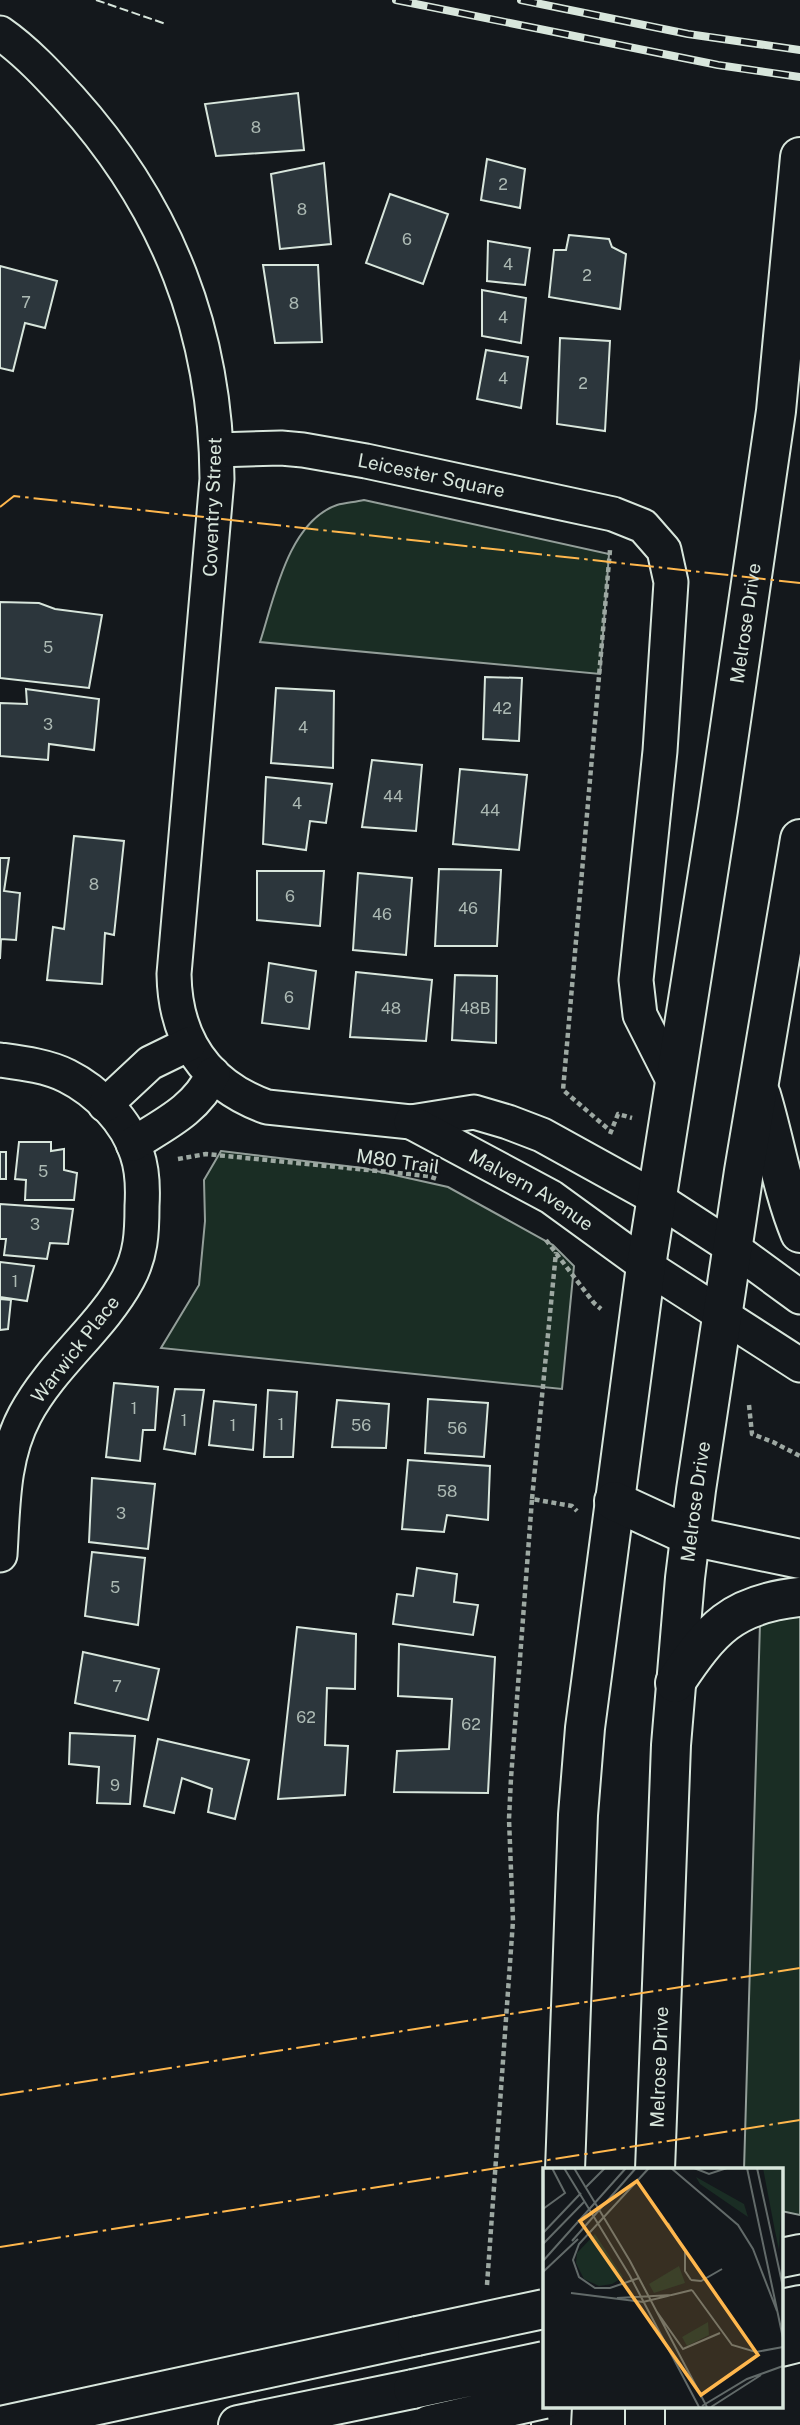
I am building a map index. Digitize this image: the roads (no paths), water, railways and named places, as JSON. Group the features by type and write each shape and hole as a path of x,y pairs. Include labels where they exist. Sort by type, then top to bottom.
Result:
{"main road":[{"name":"Melrose Drive","path":"565,2168 584,1728 646,1266 718,810 775,411 799,163"},
{"name":"Melrose Drive","path":"655,2168 675,1683 690,1536 758,1086 800,839"},
{"path":"758,1086 774,1137 789,1205 800,1233"},
{"path":"614,1501 690,1536 800,1559"},
{"path":"675,1683 706,1640 733,1616 755,1605 800,1597"},
{"path":"5,2425 543,2309"},
{"path":"238,2425 543,2361"},
{"path":"429,2425 543,2399"}],"street":[{"name":"Coventry Street","path":"0,33 25,53 89,121 128,172 156,220 177,265 198,331 209,384 217,450 217,479 174,974 176,1006 189,1044"},
{"name":"Leicester Square","path":"217,450 281,448 366,461 612,514 643,526 664,550 671,582 659,765 636,980 640,1015 676,1086"},
{"name":"Malvern Avenue","path":"189,1044 213,1074 241,1095 267,1107 411,1122 474,1112 542,1135 656,1198 733,1248 800,1297"},
{"path":"106,1105 150,1063 189,1044"},
{"path":"0,1060 30,1065 67,1076 92,1092 125,1129 137,1156 205,1091 213,1074"},
{"name":"Malvern Avenue","path":"411,1122 551,1197 646,1266 800,1365"},
{"name":"Warwick Place","path":"0,1555 9,1457 26,1414 44,1386 109,1307 136,1263 141,1239 137,1156"}],"railway":[{"path":"396,0 718,65 800,77"},
{"path":"521,0 688,34 800,50"}]}
